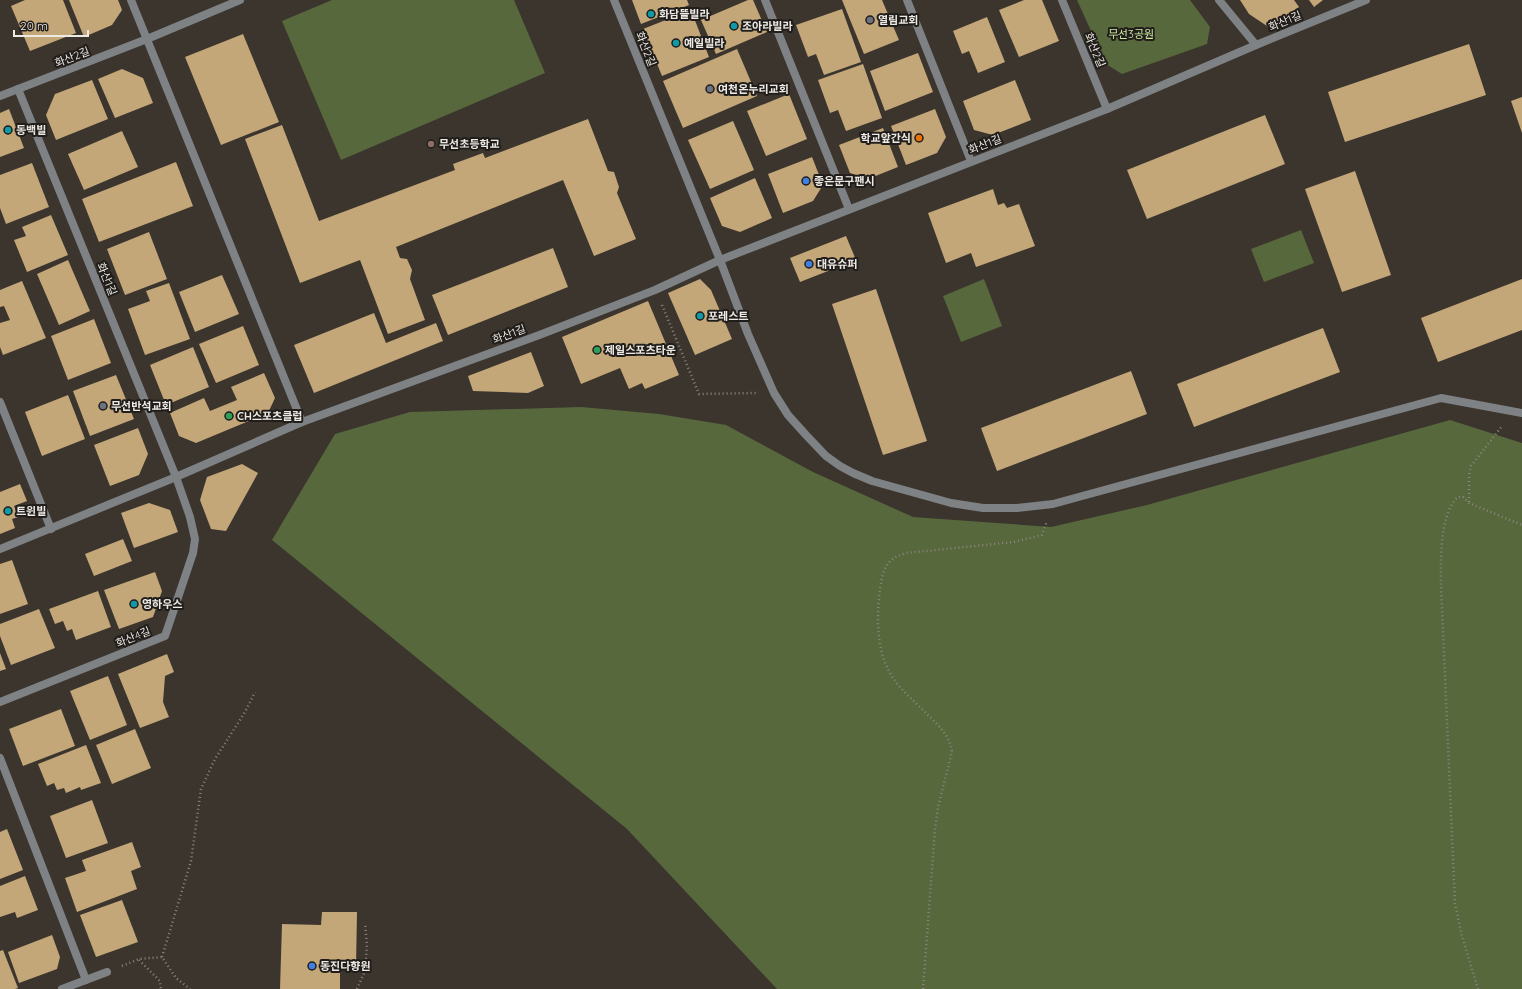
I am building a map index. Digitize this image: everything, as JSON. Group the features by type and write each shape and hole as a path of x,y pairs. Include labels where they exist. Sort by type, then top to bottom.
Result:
{"street":[{"path":"131,0 302,422"},
{"name":"화산2길","path":"0,96 146,40 240,0"},
{"name":"화산2길","path":"614,0 720,260"},
{"path":"765,0 849,209"},
{"path":"908,0 971,161"},
{"name":"화산2길","path":"1062,0 1107,109"},
{"path":"1219,0 1256,45"},
{"name":"화산1길","path":"0,549 176,477 302,422 542,334 655,290 720,260 1107,109 1366,0"},
{"name":"화산1길","path":"18,89 176,477"},
{"path":"720,260 748,334 774,393 788,415 826,456 840,466 872,481 951,503 983,508 1017,508 1052,504 1442,398 1518,412"},
{"path":"0,402 51,529"},
{"name":"화산4길","path":"0,702 165,636 193,553 195,539 190,517 176,477"},
{"path":"0,758 86,980"},
{"path":"62,989 107,972"}],"path":[{"path":"655,290 699,394 774,393"},
{"path":"1469,503 1469,476 1471,466 1518,412"},
{"path":"1478,989 1462,936 1455,904 1441,585 1441,547 1448,511 1452,502 1458,497 1463,497 1469,503 1522,525"},
{"path":"923,989 935,829 938,807 952,752 951,743 944,731 900,686 890,674 883,659 879,644 878,627 879,599 883,573 889,561 896,556 906,553 1014,542 1042,535 1052,504"},
{"path":"190,989 176,978 162,956 190,861 201,789 215,759 245,712 255,692"},
{"path":"358,989 365,971 367,945 365,923"},
{"path":"161,989 160,981 139,959 162,956"}],"green space":[{"path":"332,0 514,0 545,73 341,160 282,21"},
{"name":"무선3공원","path":"1077,0 1190,0 1210,27 1207,44 1122,74 1106,64"},
{"path":"1301,230 1314,263 1264,282 1251,249"},
{"path":"984,279 1002,326 961,342 943,296"},
{"path":"581,407 659,414 726,425 813,472 913,517 1051,527 1147,505 1450,420 1522,443 1522,989 777,989 627,829 272,540 335,434 410,412"}],"building":[{"path":"25,0 63,0 76,33 30,51 11,6"},
{"path":"69,0 118,0 122,10 112,25 84,37"},
{"name":"화담뜰빌라","path":"632,0 687,0 689,5 641,24"},
{"name":"조아라빌라","path":"748,0 753,0 767,32 716,54 701,20"},
{"name":"열림교회","path":"842,0 882,0 899,40 864,54"},
{"path":"1024,0 1042,0 1059,41 1019,57 999,10"},
{"path":"1240,0 1294,0 1299,7 1270,28 1249,14"},
{"path":"1309,0 1323,0 1314,7"},
{"path":"842,9 861,62 824,75 816,54 808,57 796,25"},
{"name":"예일빌라","path":"691,10 709,57 662,76 643,29"},
{"path":"987,17 1005,62 978,73 969,51 962,54 953,31"},
{"path":"243,34 279,122 221,145 185,57"},
{"path":"1469,44 1486,95 1345,142 1328,92"},
{"name":"여천온누리교회","path":"737,49 757,96 683,128 663,81"},
{"path":"918,53 933,92 885,111 870,71"},
{"path":"863,64 882,118 846,131 838,110 830,113 818,80"},
{"path":"122,69 143,78 153,103 115,118 98,79"},
{"path":"92,80 108,119 56,140 46,115 55,94"},
{"path":"1015,80 1031,120 993,135 974,130 963,101"},
{"path":"789,94 807,139 766,156 747,111"},
{"path":"1522,97 1522,133 1511,101"},
{"name":"동백빌","path":"9,109 24,148 0,157 0,113"},
{"path":"935,109 946,137 937,153 906,165 891,126"},
{"path":"1265,115 1285,164 1147,219 1127,170"},
{"name":"무선초등학교","path":"588,119 608,171 614,172 619,187 617,193 636,239 594,256 563,180 396,247 400,258 407,259 412,270 410,279 425,320 388,334 360,260 300,283 245,139 282,125 319,221 455,170 453,164 483,153 485,158"},
{"path":"733,121 754,170 710,189 688,140"},
{"path":"883,128 898,167 868,179 850,173 839,145"},
{"path":"122,131 138,167 84,190 68,154"},
{"path":"812,157 823,185 813,201 783,213 768,174"},
{"path":"176,162 193,206 99,242 82,199"},
{"path":"32,163 49,207 6,224 0,208 0,175"},
{"path":"1355,171 1391,275 1342,292 1305,189"},
{"path":"755,178 772,218 740,232 722,226 710,198"},
{"path":"993,189 998,205 1004,203 1007,208 1019,204 1035,246 976,267 971,253 946,263 928,213"},
{"path":"51,215 68,255 27,272 14,240 26,236 22,227"},
{"path":"149,232 167,279 125,295 107,249"},
{"path":"846,236 856,260 800,282 790,258"},
{"path":"553,248 568,287 448,335 432,295"},
{"path":"68,260 90,311 59,325 37,274"},
{"path":"222,275 239,314 195,332 179,292"},
{"name":"포레스트","path":"700,279 711,290 732,339 695,355 668,293"},
{"path":"1522,279 1522,330 1438,362 1421,318"},
{"path":"22,281 46,338 3,355 0,347 0,323 10,320 4,306 0,307 0,290"},
{"path":"169,283 190,339 145,355 128,309 150,301 146,291"},
{"path":"876,289 927,441 883,455 832,304"},
{"path":"648,301 679,375 645,389 642,383 629,389 620,368 581,384 562,337"},
{"path":"374,313 386,343 436,323 443,341 314,393 294,345"},
{"path":"94,319 111,363 68,380 51,336"},
{"path":"243,326 259,365 216,383 199,344"},
{"path":"1323,328 1340,372 1194,427 1177,384"},
{"path":"193,347 209,387 166,405 150,365"},
{"path":"531,352 544,386 528,393 473,391 468,376"},
{"path":"1131,371 1147,414 997,471 981,428"},
{"path":"264,373 275,398 268,413 196,443 179,436 170,413 204,398 210,411 237,400 231,387"},
{"path":"116,375 134,419 90,436 73,391"},
{"path":"68,395 85,439 42,456 25,412"},
{"path":"138,428 148,454 139,475 110,486 94,445"},
{"path":"242,464 258,473 226,531 211,529 200,500 207,477"},
{"name":"트윈빌","path":"20,484 27,501 14,506 18,517 12,519 15,528 0,534 0,492"},
{"path":"149,503 170,510 178,532 134,548 121,513"},
{"path":"123,539 132,561 94,576 85,554"},
{"path":"12,560 28,604 0,614 0,564"},
{"name":"영하우스","path":"155,572 162,591 153,617 119,629 104,590"},
{"path":"98,591 111,627 76,640 72,629 67,631 63,621 55,624 49,609"},
{"path":"39,609 55,648 11,665 0,636 0,624"},
{"path":"0,653 6,669 0,671"},
{"path":"167,654 174,672 165,676 163,702 169,717 140,728 118,674"},
{"path":"108,676 127,725 90,740 70,691"},
{"path":"61,709 75,746 23,766 9,729"},
{"path":"135,729 151,768 112,784 96,745"},
{"path":"86,745 101,783 81,790 80,787 66,793 64,788 57,790 54,783 47,786 38,764"},
{"path":"92,800 108,843 66,858 50,816"},
{"path":"7,829 23,870 0,879 0,832"},
{"path":"132,842 141,867 131,871 137,889 77,912 65,878 86,871 82,860"},
{"path":"25,876 38,910 17,918 15,912 0,917 0,886"},
{"path":"122,900 138,942 96,957 80,915"},
{"path":"322,912 357,912 356,967 340,967 340,989 280,989 282,924 321,925"},
{"path":"52,935 60,957 57,969 19,983 8,952"},
{"path":"3,950 18,988 0,989 0,951"}],"place":[{"name":"화담뜰빌라","path":"651,14"},
{"name":"열림교회","path":"870,20"},
{"name":"조아라빌라","path":"734,26"},
{"name":"예일빌라","path":"676,43"},
{"name":"여천온누리교회","path":"710,89"},
{"name":"동백빌","path":"8,130"},
{"name":"학교앞간식","path":"919,138"},
{"name":"무선초등학교","path":"431,144"},
{"name":"좋은문구팬시","path":"806,181"},
{"name":"대유슈퍼","path":"809,264"},
{"name":"포레스트","path":"700,316"},
{"name":"제일스포츠타운","path":"597,350"},
{"name":"무선반석교회","path":"103,406"},
{"name":"CH스포츠클럽","path":"229,416"},
{"name":"트윈빌","path":"8,511"},
{"name":"영하우스","path":"134,604"},
{"name":"동진다향원","path":"312,966"}]}
